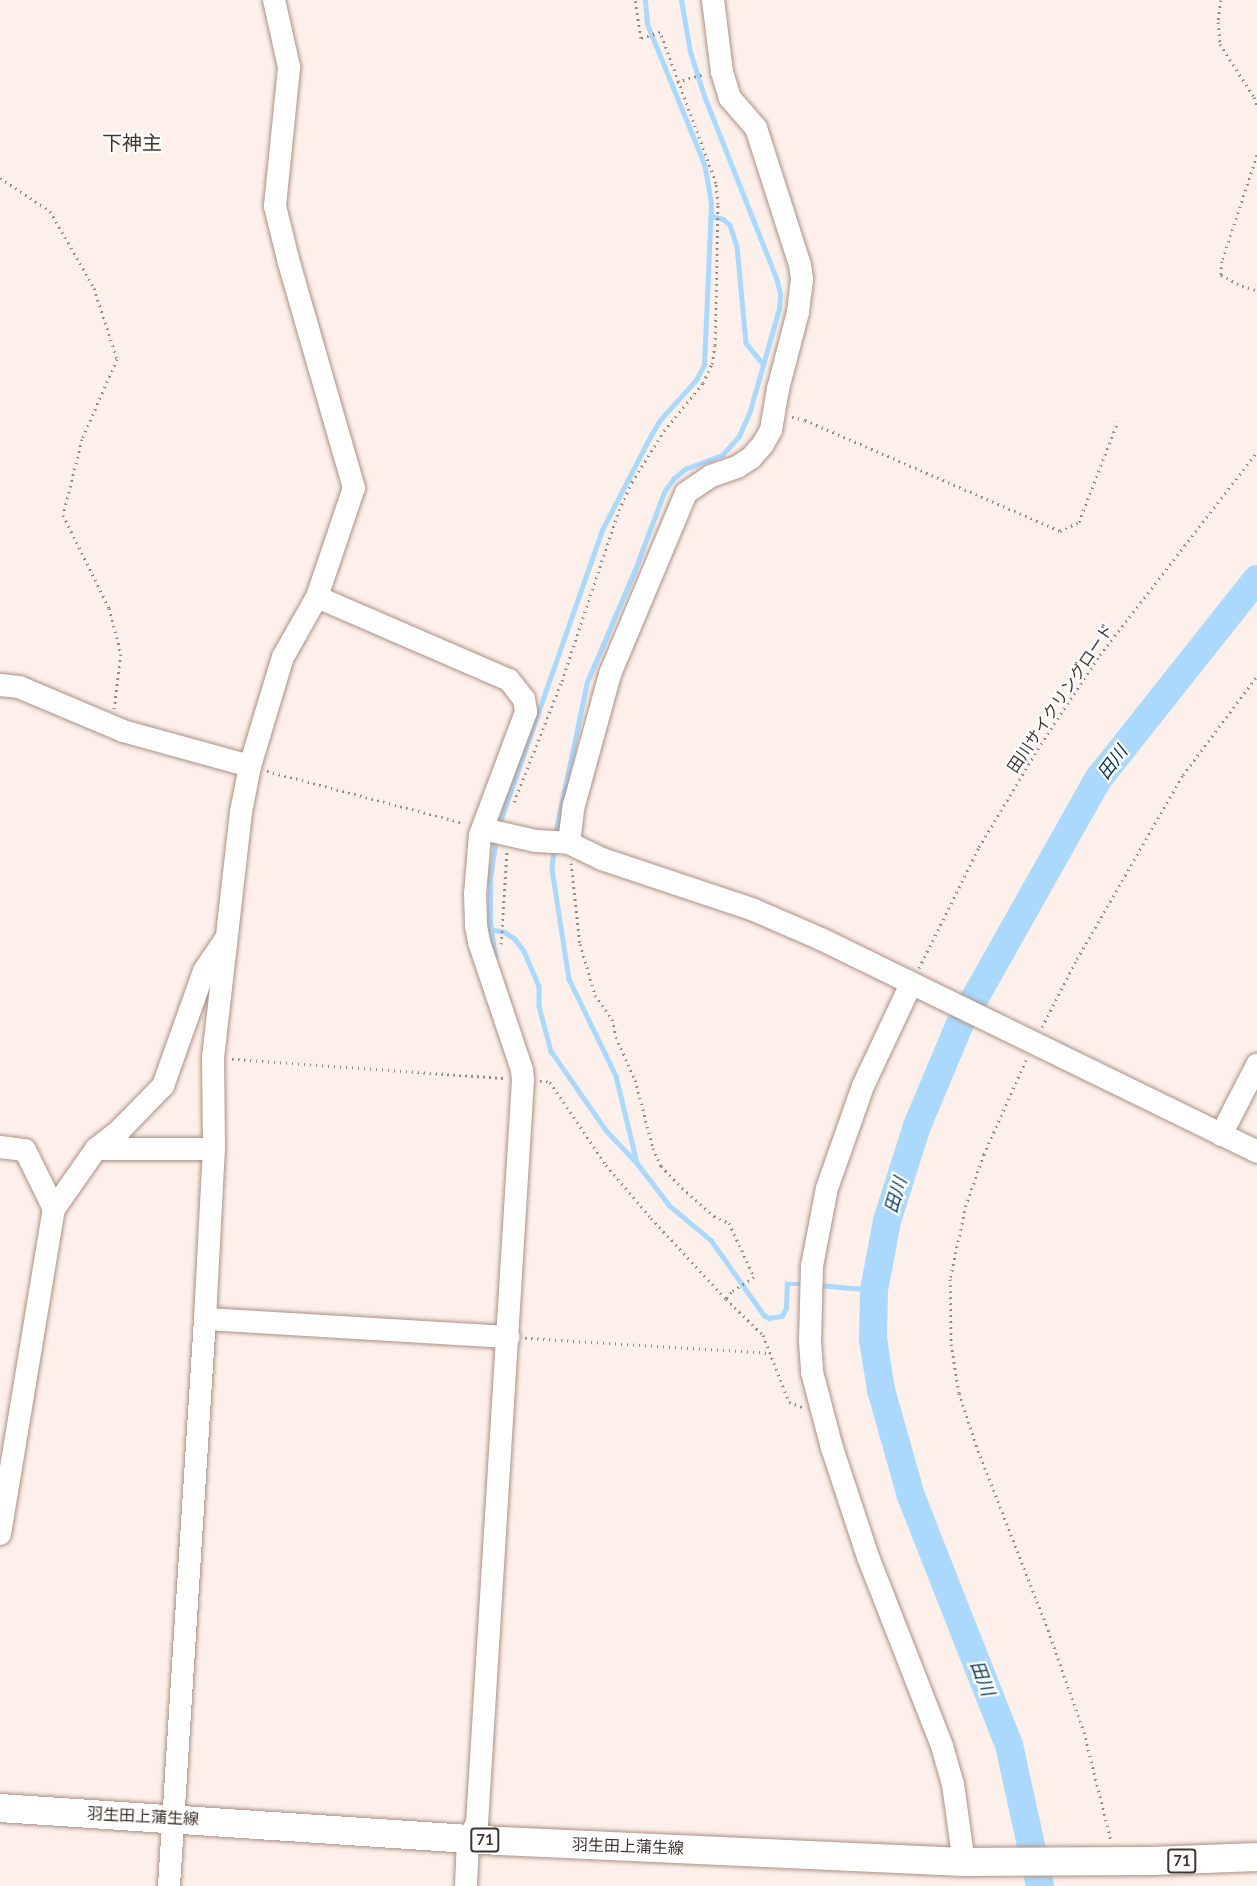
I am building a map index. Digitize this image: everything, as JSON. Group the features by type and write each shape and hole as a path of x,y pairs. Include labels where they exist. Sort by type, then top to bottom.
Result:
{"main road":[{"name":"羽生田上蒲生線","path":"0,1808 468,1839 966,1855 1111,1862 1257,1857"}],"street":[{"path":"169,1886 205,1319 214,1149 213,1058 241,812 250,765 283,657 316,597 354,488 275,206 289,67 274,0"},
{"path":"569,843 574,805 610,674 686,493 696,484 737,467 751,458 771,430 776,413 778,389 798,312 802,279 800,265 756,128 730,98 722,72 713,0"},
{"path":"316,597 509,680 524,699 526,712 497,832 475,894 476,926 523,1080 477,1823 468,1839 466,1886"},
{"path":"0,685 19,687 112,727 250,765"},
{"path":"497,832 536,841 569,843 602,858 754,910 914,983 1030,1043 1257,1152"},
{"path":"0,1534 54,1209 96,1149 120,1130 163,1086 204,971 226,939"},
{"path":"914,983 863,1086 827,1188 812,1266 810,1341 812,1372 832,1448 868,1557 942,1746 966,1855"},
{"path":"1221,1135 1257,1065"},
{"path":"0,1147 26,1150 54,1209"},
{"path":"96,1149 214,1149"},
{"path":"205,1319 508,1337"}],"path":[{"path":"500,939 497,832 512,808 562,681 619,510 632,482 659,439 703,383 712,364 716,334 718,204 716,183 660,32 641,38 635,0"},
{"path":"1221,0 1218,22 1220,44 1254,97 1257,106"},
{"path":"677,82 708,73"},
{"path":"1257,154 1222,261 1221,274 1242,286 1257,290"},
{"path":"0,178 50,211 94,288 117,359 82,439 63,515 109,608 121,654 112,727"},
{"path":"776,413 805,420 1060,531 1079,522 1118,421"},
{"name":"田川サイクリングロード","path":"914,983 979,847 1041,744 1100,655 1257,452"},
{"path":"1111,1862 1102,1796 1084,1732 1048,1630 976,1445 959,1393 951,1344 950,1279 966,1205 984,1154 1030,1043 1183,775 1257,676"},
{"path":"250,765 497,832"},
{"path":"569,843 573,900 580,944 595,995 612,1019 616,1037 635,1080 653,1148 662,1166 698,1203 714,1216 729,1223 754,1277 733,1290 726,1299"},
{"path":"213,1058 550,1082 606,1165 726,1299 763,1335 789,1402 805,1406 806,1398"},
{"path":"508,1337 771,1353"}],"waterway":[{"path":"498,827 602,530 660,420 696,380 704,365 711,204 708,185 704,164 647,24 645,0"},
{"path":"555,835 587,682 634,572 664,492 673,479 685,469 722,455 739,436 749,414 779,309 780,294 776,278 705,99 690,52 681,0"},
{"path":"711,216 723,219 730,225 737,246 746,343 763,364"},
{"name":"田川","path":"1040,1886 1009,1745 911,1496 881,1390 873,1339 874,1290 887,1221 917,1126 959,1026 1099,778 1257,579"},
{"path":"495,958 490,924 490,879 496,838"},
{"path":"554,849 552,869 569,979 616,1076 637,1163 670,1206 711,1240 764,1315 769,1318 782,1316 786,1308 787,1284 805,1284"},
{"path":"490,929 505,932 515,939 524,951 539,986 539,1006 551,1051 606,1130 635,1161"},
{"path":"819,1285 874,1290"}],"district":[{"name":"下神主","path":"132,142"}]}
